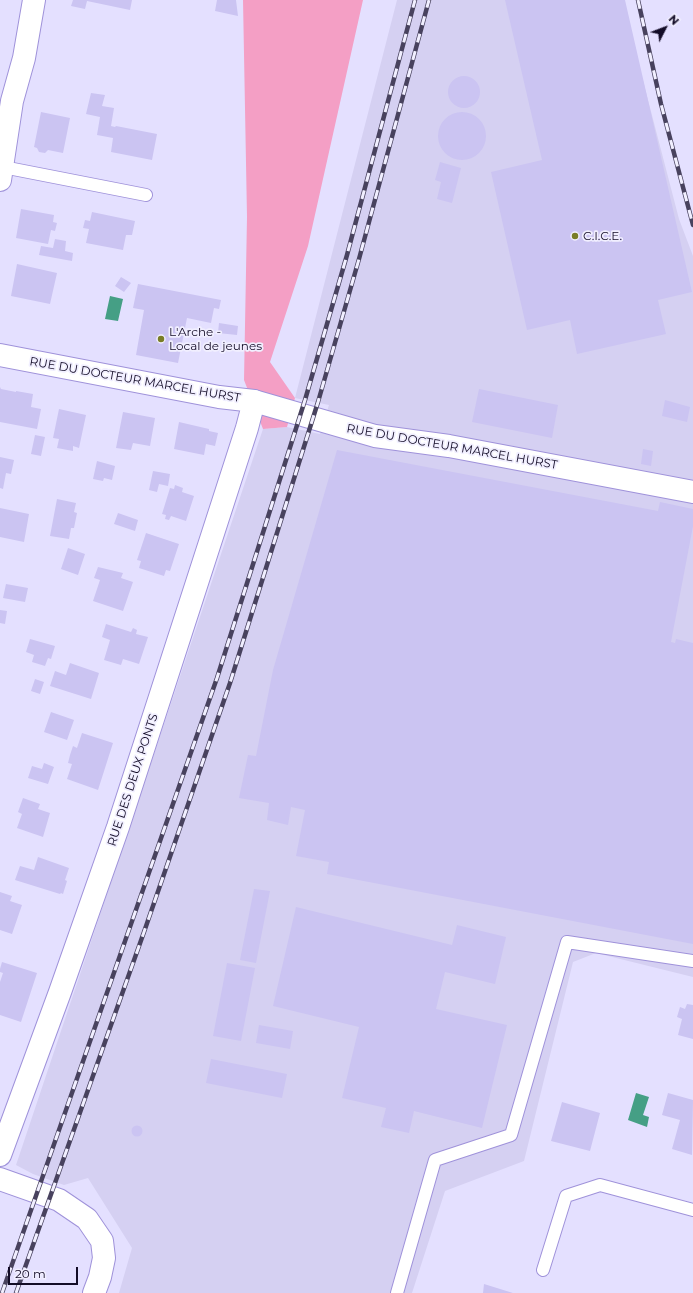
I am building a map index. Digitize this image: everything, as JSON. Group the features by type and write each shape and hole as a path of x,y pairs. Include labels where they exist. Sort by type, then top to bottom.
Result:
{"street":[{"path":"1,174 6,99 24,58 34,0"},
{"name":"RUE DU DOCTEUR MARCEL HURST","path":"0,355 219,397 254,401 375,436 449,446 693,492"},
{"name":"RUE DES DEUX PONTS","path":"0,1155 60,992 118,827 242,443 254,401"},
{"path":"0,1179 59,1200 87,1219 102,1241 104,1258 100,1277 94,1293"}],"lane":[{"path":"1,174 146,195"},
{"path":"397,1293 435,1160 511,1134 566,942 693,961"},
{"path":"543,1270 566,1196 600,1185 693,1210"}],"shaded area":[{"path":"243,0 363,0 308,246 270,362 295,398 287,427 263,429 244,380 247,217"},
{"path":"397,0 622,0 679,219 693,256 693,977 596,953 573,962 524,1161 445,1191 412,1293 119,1293 132,1248 88,1178 64,1185 33,1174 16,1165 263,429 287,427 320,434 329,405 295,398"},
{"path":"110,296 123,299 118,321 105,319"},
{"path":"636,1093 649,1097 643,1115 649,1117 647,1127 628,1120"}],"building":[{"path":"73,0 132,0 130,10 87,1 85,9 71,6"},
{"path":"217,0 236,0 238,16 215,11"},
{"name":"C.I.C.E.","path":"505,0 625,0 692,292 658,300 666,334 577,354 570,320 527,330 491,172 542,160"},
{"path":"461,76 467,76 477,83 480,92 479,98 473,105 467,108 461,108 451,101 448,95 448,89 455,79"},
{"path":"91,93 105,95 102,106 114,108 111,126 157,134 152,160 111,152 113,138 97,135 100,117 86,114"},
{"path":"41,112 70,118 63,153 48,150 45,153 39,152 37,148 34,147"},
{"path":"457,112 467,112 479,119 486,131 486,141 479,153 467,160 457,160 449,156 442,149 438,141 438,131 442,123 449,116"},
{"path":"440,162 461,168 452,203 437,199 441,182 435,180"},
{"path":"21,209 54,215 53,222 57,223 55,231 51,230 48,244 16,238"},
{"path":"92,212 135,221 132,235 126,235 123,250 86,243 89,229 83,228 85,220 90,221"},
{"path":"55,239 66,241 65,251 73,253 72,261 39,255 41,246 53,248"},
{"path":"17,264 57,273 50,304 11,296"},
{"path":"121,277 131,283 124,292 115,286"},
{"name":"L'Arche - Local de jeunes","path":"138,284 221,300 219,309 214,308 211,323 187,318 178,363 136,355 144,310 133,308"},
{"path":"219,323 238,326 237,335 218,333"},
{"path":"0,387 1,389 33,394 31,407 41,409 37,429 0,422"},
{"path":"479,389 558,405 552,438 472,422"},
{"path":"665,400 690,407 687,422 662,416"},
{"path":"59,409 86,415 79,448 73,446 73,451 57,448 59,439 53,438"},
{"path":"123,412 155,418 150,446 133,443 131,450 116,448"},
{"path":"179,422 209,429 209,431 218,433 215,446 206,444 204,455 174,449"},
{"path":"35,435 45,437 41,456 31,454"},
{"path":"643,449 653,451 651,466 641,464"},
{"path":"337,450 658,511 660,502 693,509 693,526 671,642 675,643 676,639 693,643 693,944 327,874 329,862 296,856 305,810 291,807 288,825 267,820 269,803 239,798 248,755 256,756 273,670"},
{"path":"0,457 14,460 11,474 6,473 3,489 0,488"},
{"path":"97,461 115,466 112,480 104,478 103,481 93,479"},
{"path":"153,471 170,474 168,486 159,484 157,492 149,490"},
{"path":"175,485 183,488 182,492 194,496 186,521 171,516 169,520 165,519 166,515 162,514 170,488 174,489"},
{"path":"57,499 76,503 74,512 77,513 74,528 71,528 69,539 50,536"},
{"path":"0,508 29,514 24,542 0,537"},
{"path":"118,513 138,520 135,531 114,524"},
{"path":"146,533 179,544 170,571 166,570 164,576 139,568 141,561 137,560"},
{"path":"68,548 85,554 78,575 61,569"},
{"path":"98,567 123,573 121,578 133,582 123,611 93,601 100,580 94,578"},
{"path":"6,584 28,588 25,602 3,598"},
{"path":"0,610 7,611 5,624 0,623"},
{"path":"106,624 131,632 133,628 137,630 136,634 148,637 139,664 123,659 121,665 104,660 110,640 102,637"},
{"path":"30,639 55,646 51,659 48,658 45,666 32,662 34,655 26,652"},
{"path":"70,663 99,673 91,699 50,686 55,671 66,675"},
{"path":"35,679 44,682 40,694 31,691"},
{"path":"51,712 74,720 67,740 44,732"},
{"path":"82,733 113,743 98,790 67,779 72,764 68,763 70,755 73,746 77,748"},
{"path":"44,763 54,767 48,784 28,778 32,766 42,769"},
{"path":"23,798 40,804 38,809 50,813 43,837 17,828 22,814 18,812"},
{"path":"38,857 69,868 63,894 15,880 20,866 34,870"},
{"path":"254,889 270,891 256,963 240,960"},
{"path":"0,892 12,896 10,901 22,905 12,934 0,930"},
{"path":"296,907 452,945 457,925 506,937 495,984 445,972 436,1009 507,1025 482,1128 414,1111 409,1133 381,1127 386,1108 342,1098 359,1027 273,1006"},
{"path":"2,962 37,973 21,1022 0,1015 0,982 3,973 0,972 0,969"},
{"path":"227,963 255,968 241,1041 213,1036"},
{"path":"687,1004 693,1005 693,1039 678,1035 682,1019 677,1017 680,1007 685,1009"},
{"path":"259,1025 293,1031 290,1049 256,1043"},
{"path":"211,1059 287,1074 282,1098 206,1083"},
{"path":"668,1093 693,1100 692,1155 672,1149 680,1120 662,1115"},
{"path":"562,1102 600,1113 590,1151 551,1141"},
{"path":"137,1125 141,1127 143,1131 141,1135 137,1137 133,1135 131,1131 133,1127"},
{"path":"484,1284 513,1293 483,1293"}],"railway":[{"path":"2,1293 217,678 305,400 347,255 415,0"},
{"path":"16,1293 144,932 230,683 318,402 359,259 429,0"},
{"path":"638,0 661,104 693,225"}],"place":[{"name":"C.I.C.E.","path":"575,236"},
{"name":"L'Arche - Local de jeunes","path":"161,339"}]}
